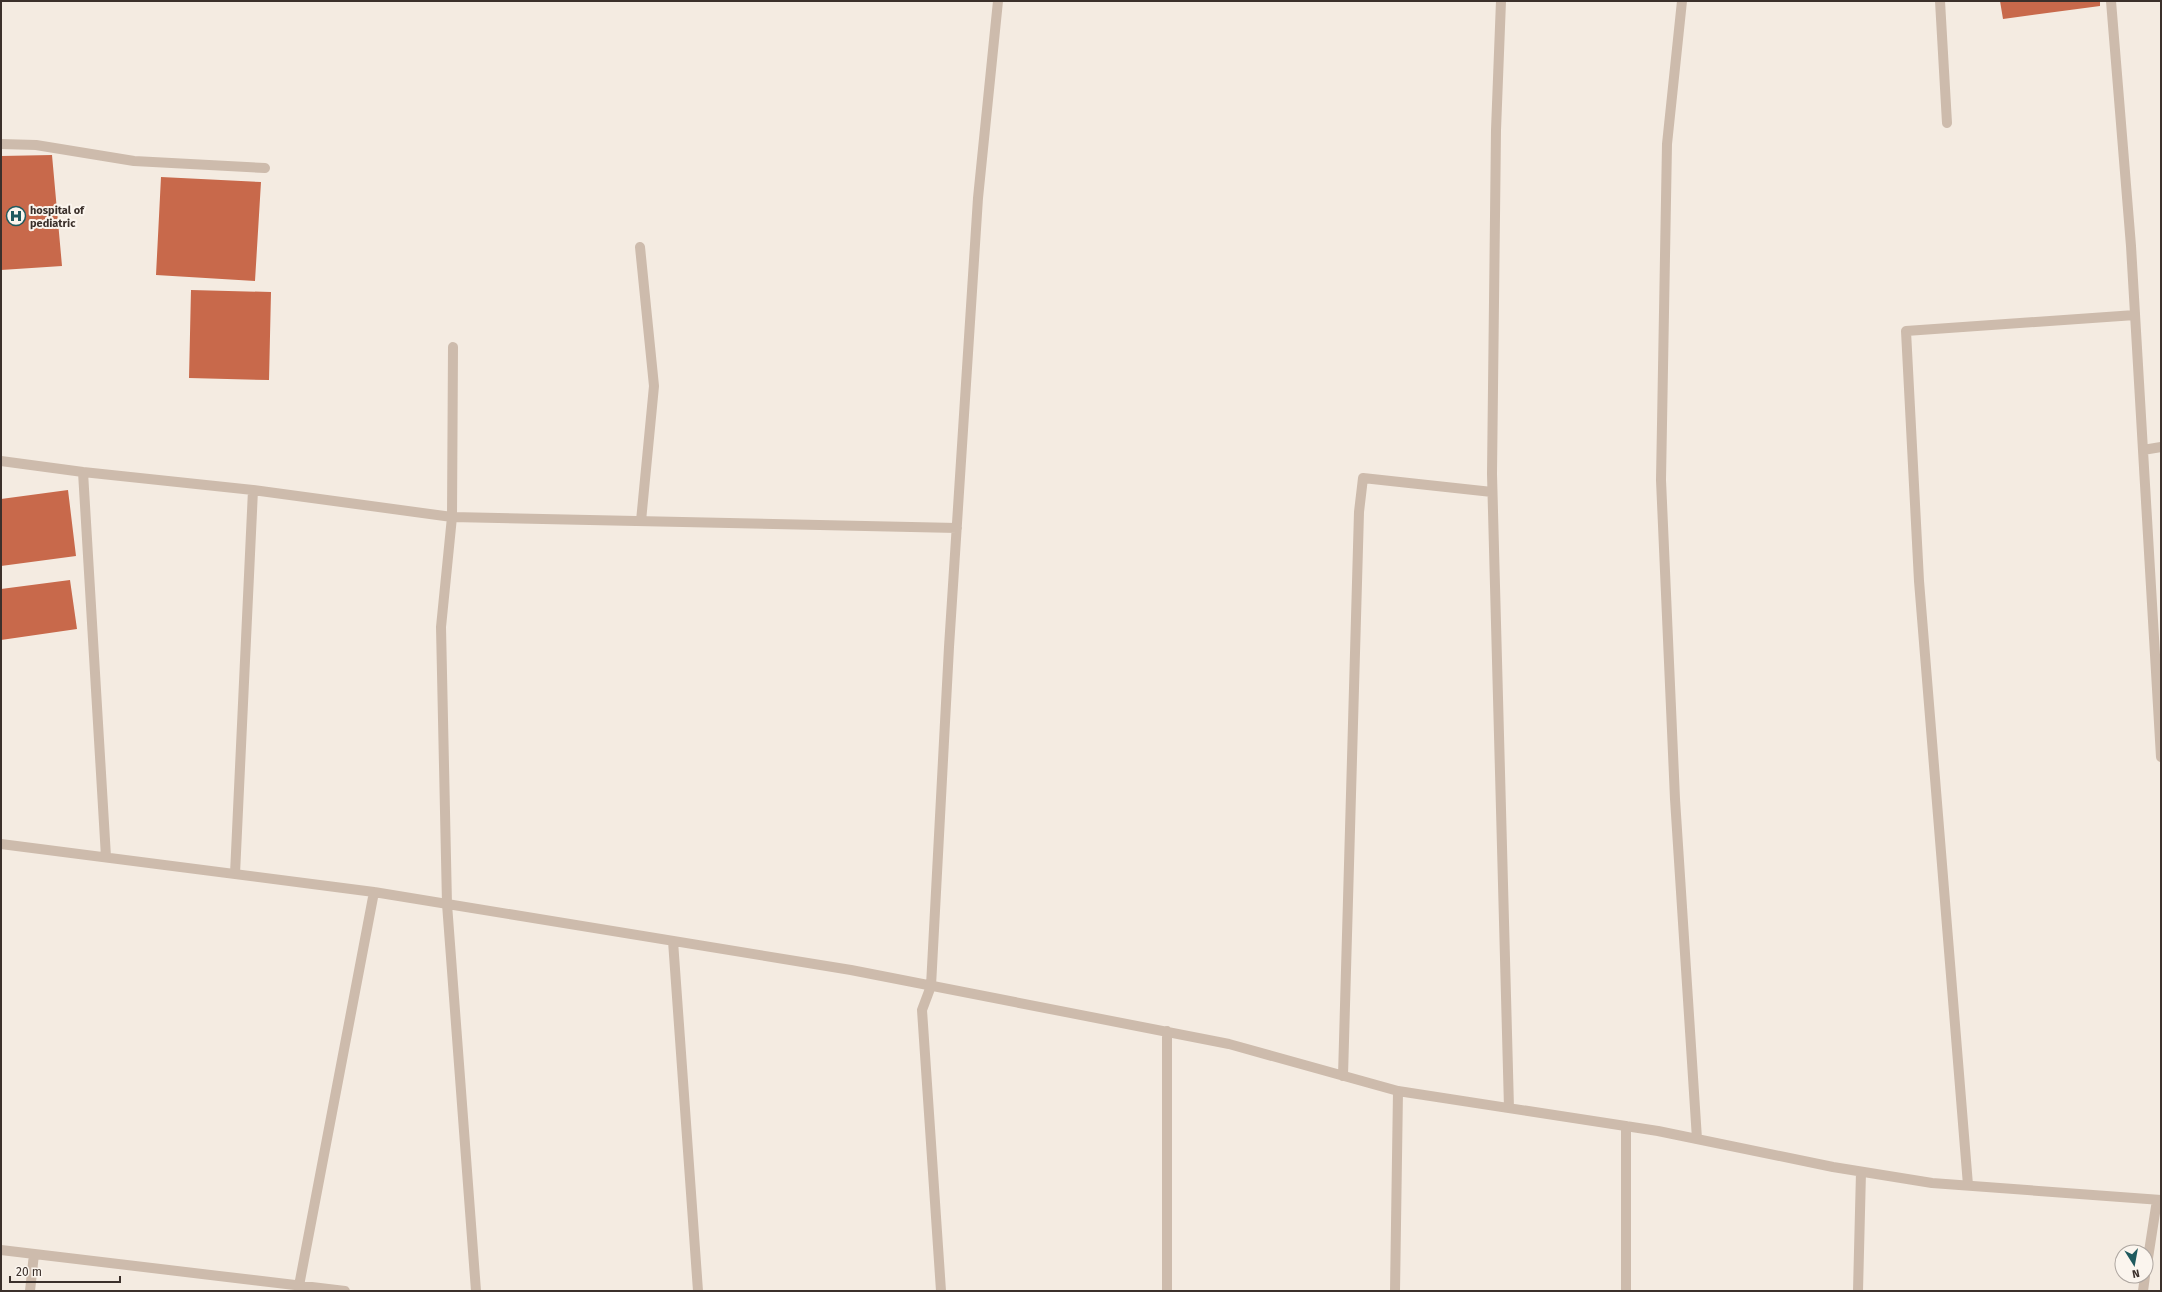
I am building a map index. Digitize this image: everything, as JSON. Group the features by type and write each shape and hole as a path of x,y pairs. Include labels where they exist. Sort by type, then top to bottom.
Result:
{"street":[{"path":"941,1291 922,1010 931,986 957,528 978,198 998,1"},
{"path":"1501,1 1496,130 1492,492 1509,1108"},
{"path":"1682,1 1667,144 1660,480 1675,799 1697,1139"},
{"path":"1940,1 1947,123"},
{"path":"2111,1 2135,315 2161,758"},
{"path":"1,144 36,145 134,161 265,168"},
{"path":"640,247 654,386 642,521"},
{"path":"1968,1186 1919,581 1906,331 2135,315"},
{"path":"453,347 452,517 441,627 446,904 476,1291"},
{"path":"2143,450 2161,447"},
{"path":"1,461 83,472 253,490 452,517 957,528"},
{"path":"83,472 106,857"},
{"path":"1343,1076 1359,512 1364,478 1492,492"},
{"path":"235,874 253,490"},
{"path":"1,844 374,892 673,941 931,986 1228,1044 1398,1091 1626,1126 1861,1172 1932,1183 2159,1200 2151,1244"},
{"path":"298,1289 374,892"},
{"path":"673,941 698,1291"},
{"path":"1167,1032 1168,1291"},
{"path":"1395,1291 1398,1091"},
{"path":"1626,1126 1626,1291"},
{"path":"1858,1291 1861,1172"},
{"path":"1,1250 298,1289 344,1291"},
{"path":"30,1291 34,1254"}],"building":[{"path":"2000,1 2100,1 2100,6 2003,19"},
{"path":"52,155 62,266 1,270 1,156"},
{"path":"161,177 261,182 255,281 156,275"},
{"path":"191,290 271,292 269,380 189,378"},
{"path":"68,490 76,556 1,566 1,499"},
{"path":"70,580 77,629 1,640 1,589"}],"place":[{"name":"hospital of pediatric","path":"16,216"}]}
